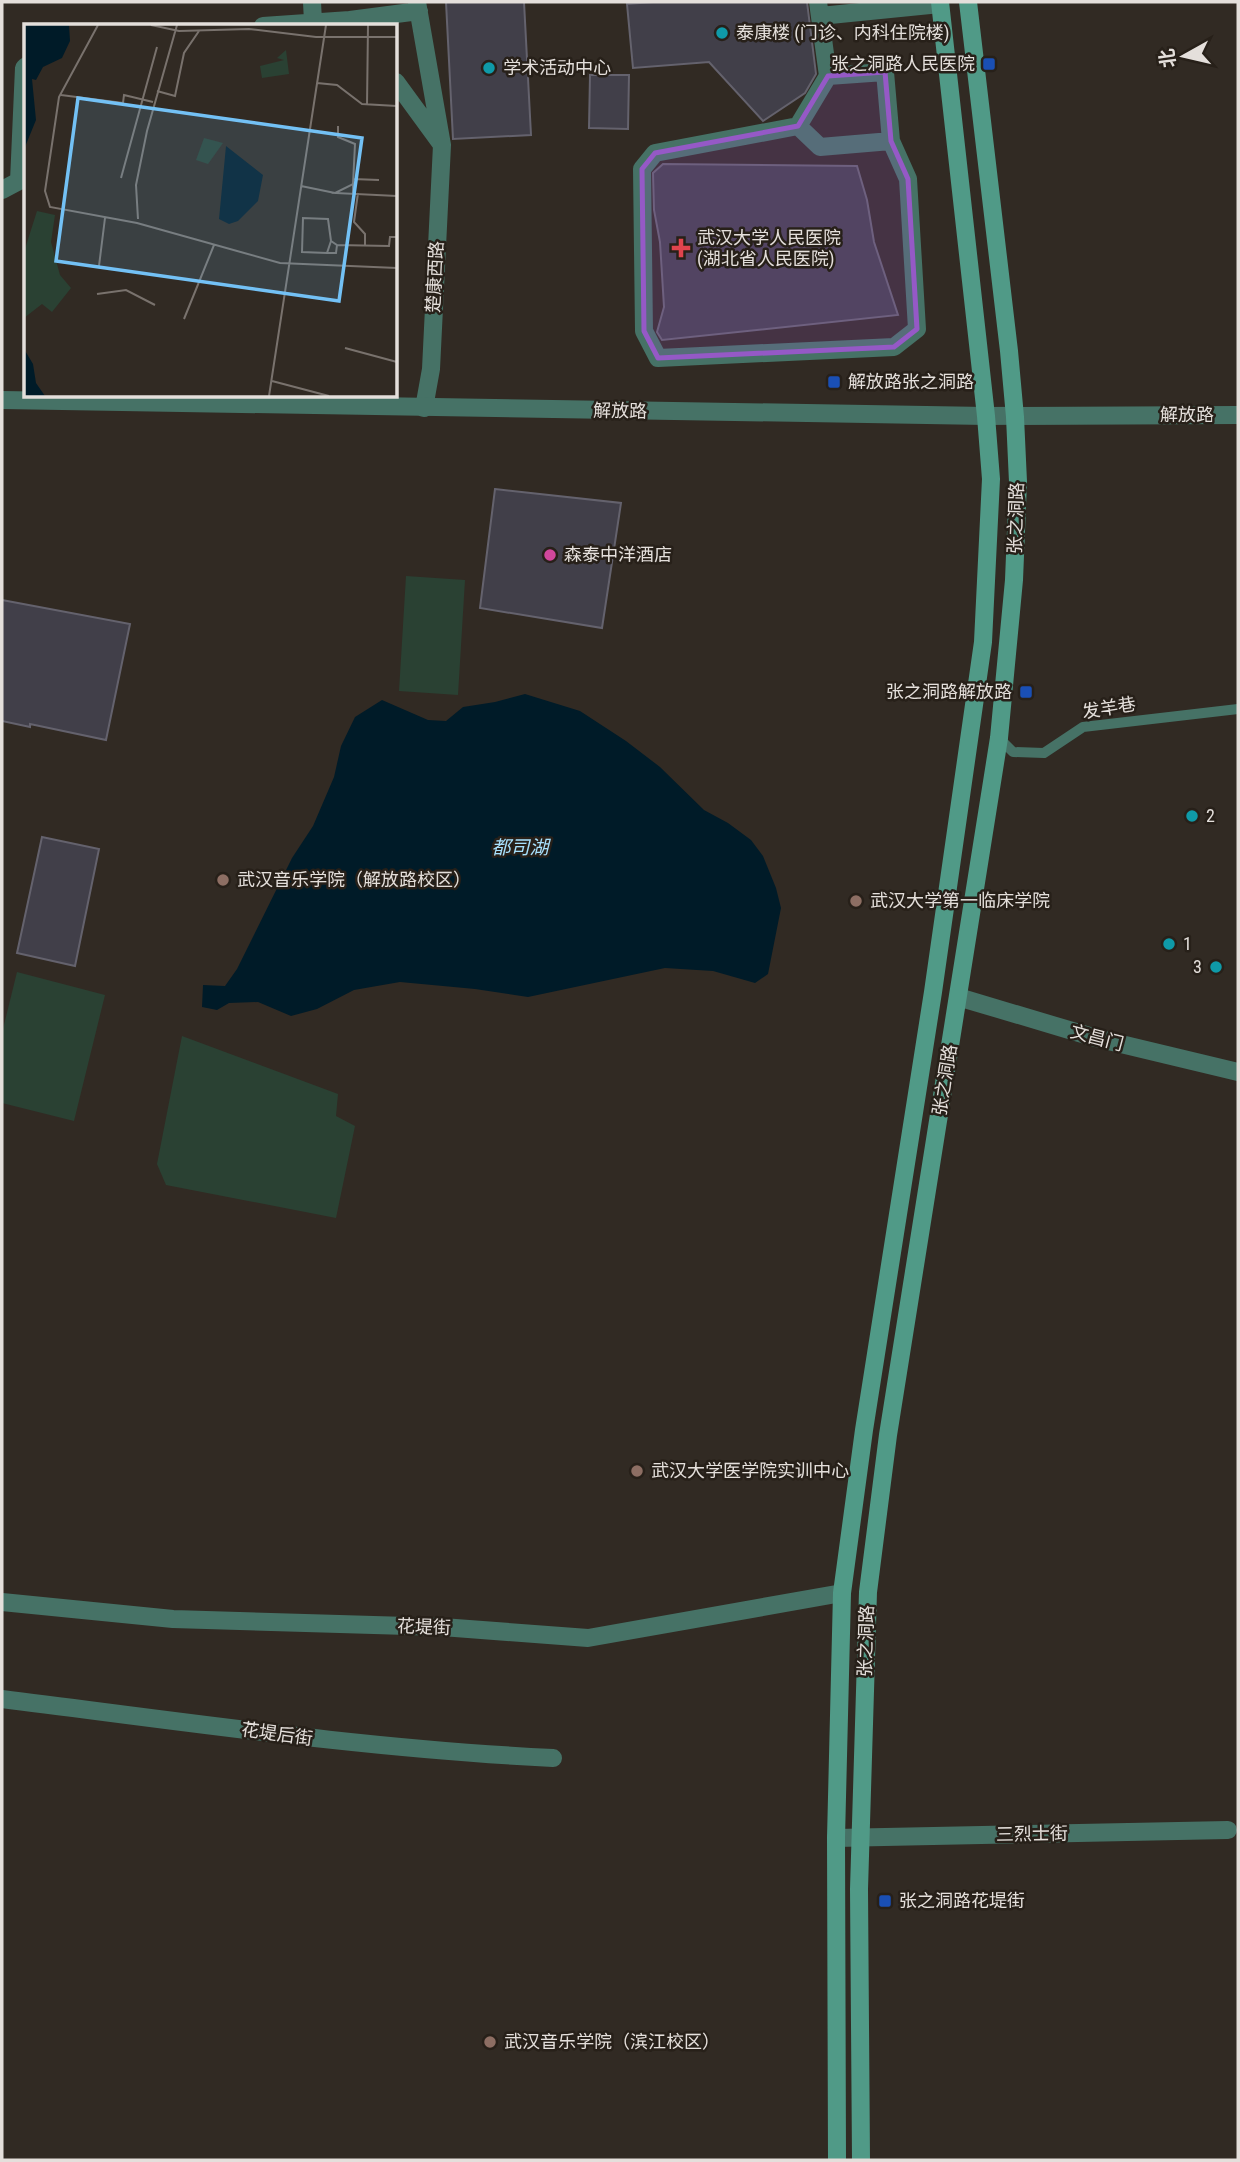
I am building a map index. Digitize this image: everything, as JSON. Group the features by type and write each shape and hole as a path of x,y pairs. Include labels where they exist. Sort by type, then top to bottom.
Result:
{"main road":[{"name":"张之洞路","path":"861,2160 860,1838 868,1592 888,1435 999,737 1014,580 1018,482 1015,417 968,2"},
{"name":"张之洞路","path":"837,2160 836,1839 842,1593 864,1430 933,992 983,642 990,479 986,416 940,3"}],"street":[{"path":"312,2 313,22"},
{"path":"828,76 885,72 891,141 908,178 918,329 894,347 658,358 644,331 642,169 656,153 798,126 828,76 819,9 940,3"},
{"path":"288,24 352,23 418,6"},
{"name":"楚康西路","path":"418,6 442,145 431,369 424,408"},
{"path":"2,190 19,181 24,68"},
{"path":"397,83 442,145"},
{"path":"798,126 820,154 891,141"},
{"name":"解放路","path":"2,400 1015,417 1238,415"},
{"name":"文昌门","path":"958,997 1096,1038 1238,1072"},
{"name":"花堤街","path":"2,1602 173,1619 442,1627 587,1638 842,1593"},
{"name":"花堤后街","path":"2,1699 327,1741 553,1758"},
{"name":"三烈士街","path":"836,1839 1228,1830"}],"lane":[{"name":"发羊巷","path":"999,737 1013,752 1044,753 1083,727 1238,709"}],"highlighted area":[{"path":"885,72 891,141 908,179 917,329 894,347 658,358 644,331 642,169 655,153 798,126 828,76"}],"green space":[{"path":"406,576 465,580 458,695 399,691"},
{"path":"17,972 105,995 74,1121 2,1103 2,1033"},
{"path":"182,1036 338,1094 336,1116 355,1126 336,1218 166,1185 157,1164"}],"water":[{"name":"都司湖","path":"525,694 580,711 660,767 704,810 751,840 763,856 781,908 768,974 755,983 713,971 665,968 528,997 400,982 354,990 317,1009 291,1016 258,1002 229,1003 217,1010 202,1007 203,985 225,986 237,969 292,858 313,826 334,777 341,746 355,717 382,700 428,720 446,721 463,707"}],"building":[{"name":"学术活动中心","path":"446,2 524,2 531,135 453,139"},
{"name":"泰康楼 (门诊、内科住院楼)","path":"807,2 816,74 805,93 763,121 709,62 633,68 627,4"},
{"path":"590,75 629,75 628,129 589,128"},
{"path":"663,164 857,166 867,200 874,242 898,315 662,340 657,332 664,307 653,173"},
{"name":"森泰中洋酒店","path":"495,489 621,503 602,628 480,608"},
{"path":"2,600 130,624 106,740 2,721"},
{"path":"42,837 99,849 75,966 17,953"}],"place":[{"name":"泰康楼 (门诊、内科住院楼)","path":"722,33"},
{"name":"张之洞路人民医院","path":"989,64"},
{"name":"学术活动中心","path":"489,68"},
{"name":"武汉大学人民医院 (湖北省人民医院)","path":"681,248"},
{"name":"解放路张之洞路","path":"834,382"},
{"name":"森泰中洋酒店","path":"550,555"},
{"name":"张之洞路解放路","path":"1026,692"},
{"name":"2","path":"1192,816"},
{"name":"武汉音乐学院（解放路校区）","path":"223,880"},
{"name":"武汉大学第一临床学院","path":"856,901"},
{"name":"1","path":"1169,944"},
{"name":"3","path":"1216,967"},
{"name":"武汉大学医学院实训中心","path":"637,1471"},
{"name":"张之洞路花堤街","path":"885,1901"},
{"name":"武汉音乐学院（滨江校区）","path":"490,2042"}]}
